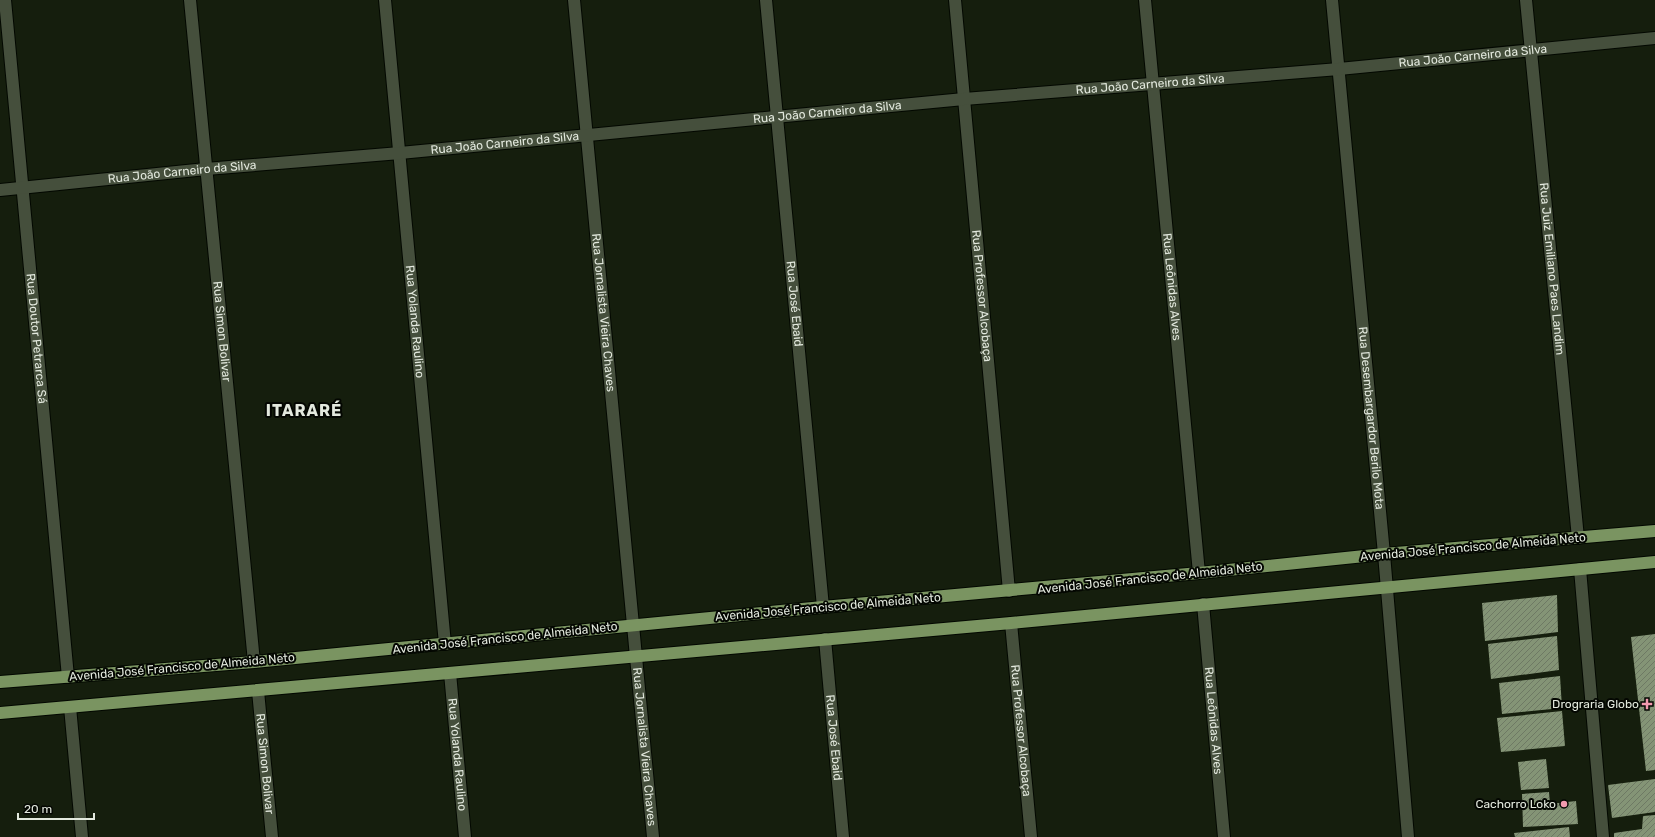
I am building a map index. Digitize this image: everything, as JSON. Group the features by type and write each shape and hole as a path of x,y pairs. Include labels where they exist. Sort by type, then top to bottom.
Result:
{"main road":[{"name":"Avenida José Francisco de Almeida Neto","path":"0,682 254,662 823,607 1199,573 1384,554 1655,530"},
{"path":"0,713 826,639 1011,624 1203,604 1655,562"}],"street":[{"name":"Rua Doutor Petrarca Sá","path":"6,0 68,677"},
{"name":"Rua Simon Bolivar","path":"190,0 254,662"},
{"name":"Rua Yolanda Raulino","path":"385,0 445,644"},
{"name":"Rua Jornalista Vieira Chaves","path":"574,0 653,837"},
{"name":"Rua José Ebaid","path":"766,0 823,607"},
{"name":"Rua Professor Alcobaça","path":"955,0 1009,591"},
{"name":"Rua Leônidas Alves","path":"1146,0 1199,573"},
{"name":"Rua Desembargardor Berilo Mota","path":"1332,0 1387,587 1408,837"},
{"name":"Rua Juiz Emiliano Paes Landim","path":"1526,0 1578,538"},
{"name":"Rua João Carneiro da Silva","path":"0,190 206,168 400,153 964,99 1339,69 1655,38"},
{"path":"1580,569 1603,837"},
{"name":"Rua Leônidas Alves","path":"1203,604 1224,837"},
{"name":"Rua Professor Alcobaça","path":"1011,624 1030,837"},
{"name":"Rua José Ebaid","path":"826,639 843,837"},
{"name":"Rua Yolanda Raulino","path":"450,673 465,837"},
{"name":"Rua Simon Bolivar","path":"258,691 272,837"},
{"path":"70,707 82,837"}],"building":[{"path":"1557,595 1558,632 1485,641 1482,603"},
{"name":"Drograria Globo","path":"1655,634 1655,770 1646,771 1631,637"},
{"path":"1557,636 1559,670 1491,679 1488,644"},
{"path":"1560,676 1562,708 1502,714 1499,683"},
{"path":"1562,711 1565,746 1501,752 1497,718"},
{"path":"1546,759 1549,788 1521,790 1518,762"},
{"path":"1655,779 1655,812 1612,818 1608,785"},
{"path":"1549,792 1550,804 1576,801 1578,824 1523,827 1522,794"},
{"path":"1655,815 1655,837 1614,837 1614,833 1642,829 1643,816"},
{"path":"1569,827 1570,837 1515,837 1514,833"}],"place":[{"name":"Drograria Globo","path":"1647,704"},
{"name":"Cachorro Loko","path":"1564,804"}],"district":[{"name":"ITARARÉ","path":"304,410"}]}
